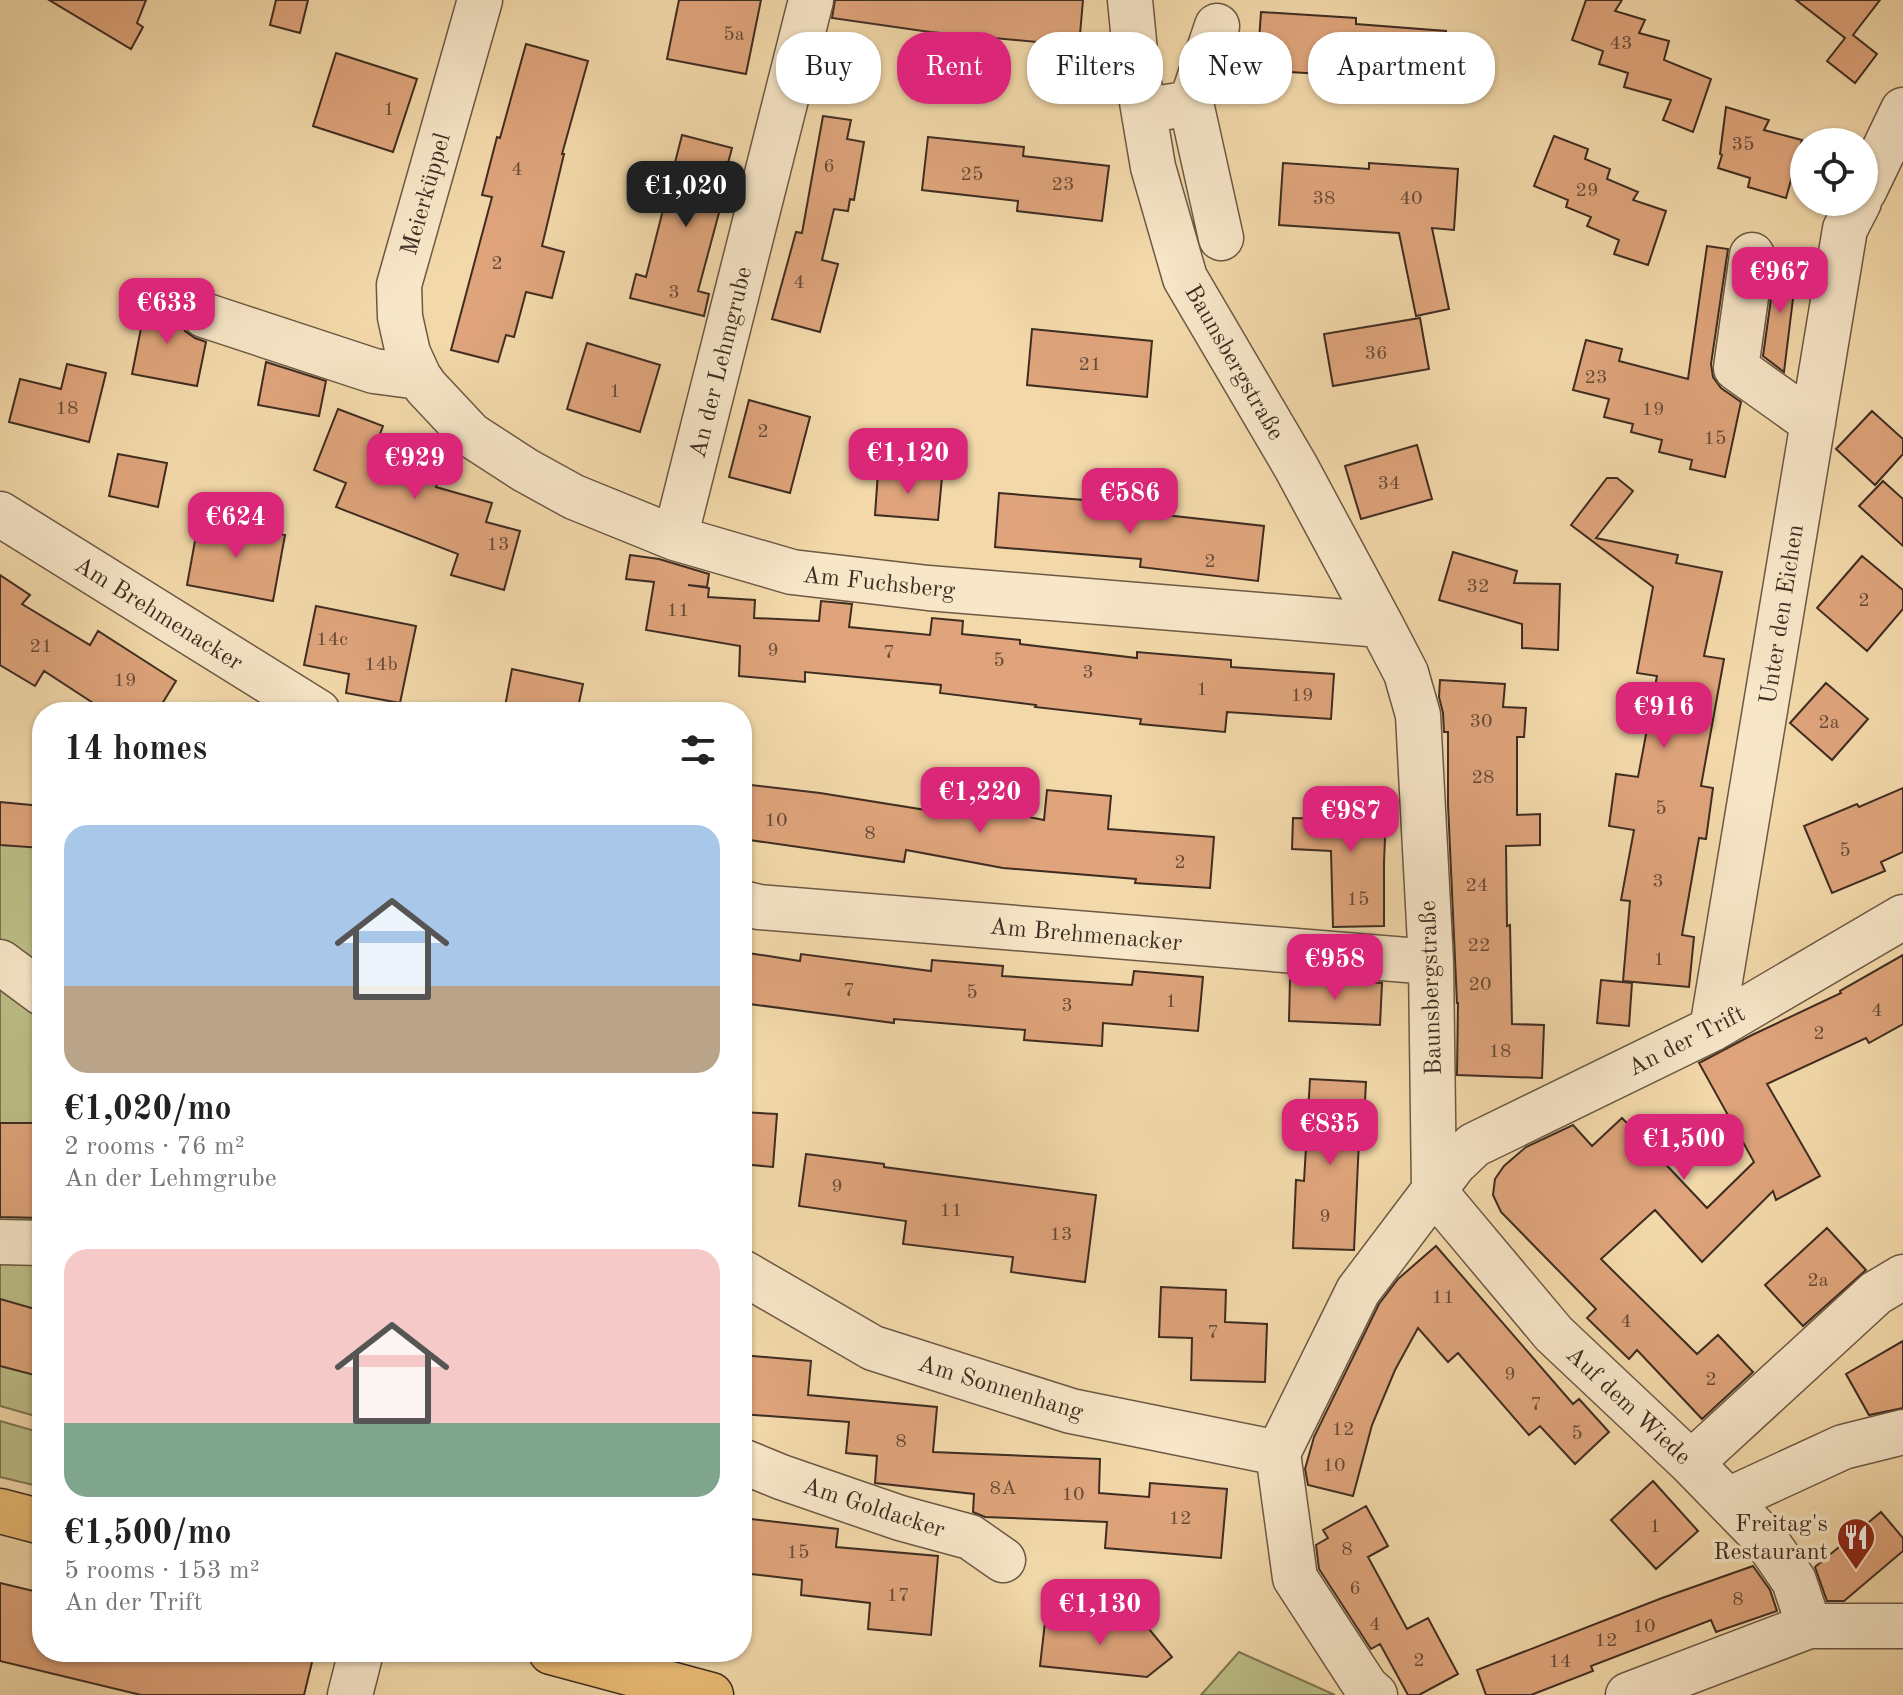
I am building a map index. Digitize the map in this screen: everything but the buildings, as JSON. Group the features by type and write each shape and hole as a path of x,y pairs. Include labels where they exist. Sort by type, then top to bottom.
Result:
{"main road":[{"path":"0,1511 32,1519"},
{"path":"588,1662 711,1695"}],"street":[{"name":"Meierküppel","path":"422,382 408,353 400,317 399,285 480,0"},
{"name":"An der Lehmgrube","path":"675,538 811,0"},
{"name":"Baunsbergstraße","path":"1130,0 1137,72 1153,167 1185,278 1296,467 1381,625 1406,673 1418,715 1431,962 1434,1191"},
{"path":"1215,32 1217,26"},
{"path":"1143,111 1185,104"},
{"path":"1191,104 1221,238"},
{"path":"1878,162 1903,110"},
{"name":"Unter den Eichen","path":"1712,1029 1845,229 1852,216"},
{"path":"1752,255 1736,368 1813,423"},
{"path":"204,315 374,371 422,382"},
{"name":"Am Fuchsberg","path":"422,382 471,435 574,497 675,538 792,572 928,588 1381,625"},
{"name":"Am Brehmenacker","path":"0,514 302,702"},
{"name":"Am Brehmenacker","path":"752,905 1431,962"},
{"name":"An der Trift","path":"1434,1191 1454,1164 1474,1145 1712,1029 1903,917"},
{"path":"0,962 32,986"},
{"path":"1371,1691 1295,1578 1278,1453 1358,1291 1434,1191"},
{"name":"Auf dem Wiede","path":"1434,1191 1554,1334 1691,1463 1766,1540 1794,1581 1809,1626"},
{"path":"0,1242 32,1243"},
{"path":"1691,1463 1876,1293 1903,1277"},
{"name":"Am Sonnenhang","path":"752,1278 873,1348 1071,1411 1278,1453"},
{"path":"1728,1500 1843,1447 1903,1432"},
{"name":"Am Goldacker","path":"752,1465 900,1518 970,1537 1003,1560"},
{"path":"1628,1695 1809,1626 1903,1626"},
{"path":"350,1695 358,1662"}],"green space":[{"path":"0,804 32,841 32,1415 0,1406"},
{"path":"0,1421 32,1430 32,1485 0,1477"},
{"path":"1239,1652 1335,1695 1201,1695"}],"place":[{"name":"Freitag's Restaurant","path":"1856,1571"}]}
